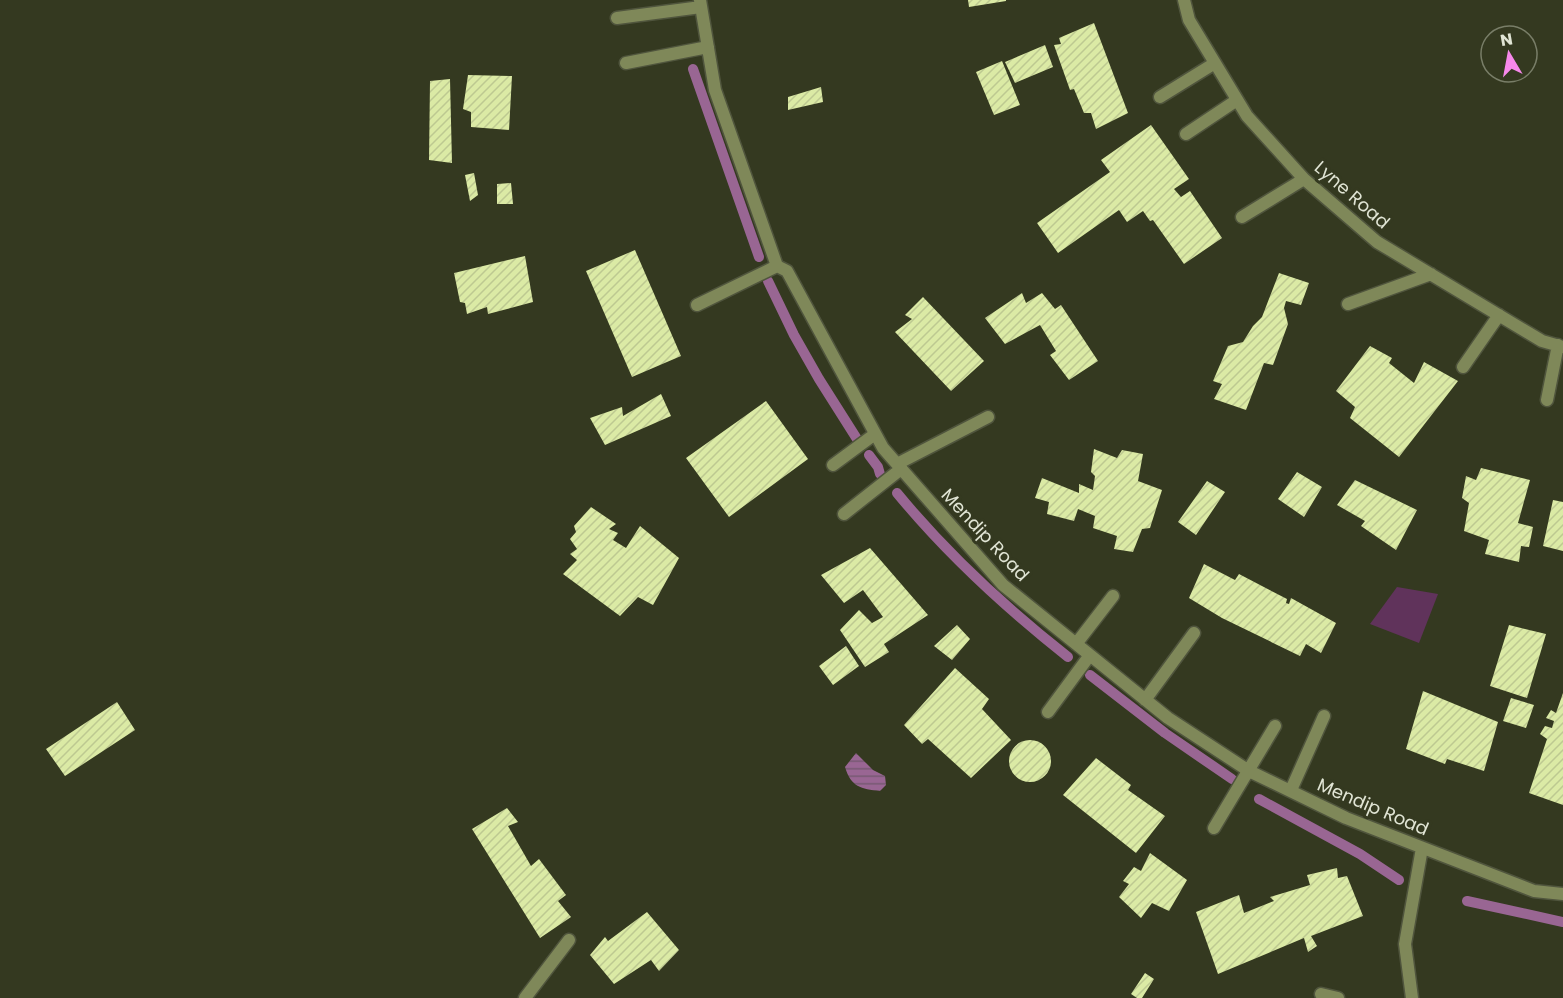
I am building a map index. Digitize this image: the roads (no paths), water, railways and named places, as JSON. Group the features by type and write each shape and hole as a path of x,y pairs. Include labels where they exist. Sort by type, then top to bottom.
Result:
{"street":[{"name":"Lyne Road","path":"1184,0 1189,20 1247,116 1304,179 1377,242 1542,341 1561,346"},
{"path":"617,18 700,3"},
{"name":"Mendip Road","path":"700,3 715,90 777,266 787,271 883,448 1003,585 1168,718 1249,771 1346,818 1422,848 1534,891 1563,894"},
{"path":"626,63 708,47"},
{"path":"1160,97 1215,63"},
{"path":"1186,134 1237,100"},
{"path":"1242,217 1304,179"},
{"path":"698,305 777,266"},
{"path":"1348,304 1431,274"},
{"path":"1463,367 1499,315"},
{"path":"1547,400 1561,346"},
{"path":"844,514 899,466 988,417"},
{"path":"833,465 875,434"},
{"path":"1076,644 1113,596"},
{"path":"1145,699 1194,633"},
{"path":"1048,712 1090,655"},
{"path":"1291,790 1324,716"},
{"path":"1214,828 1275,726"},
{"path":"1412,998 1405,944 1422,848"},
{"path":"525,998 569,940"},
{"path":"1322,994 1338,998"}],"waterway":[{"path":"693,69 759,257"},
{"path":"768,281 794,335 857,439"},
{"path":"869,455 880,474"},
{"path":"897,493 978,580 1068,657"},
{"path":"1090,675 1165,733 1232,779"},
{"path":"1259,799 1360,854 1399,880"},
{"path":"1467,901 1563,922"}]}
